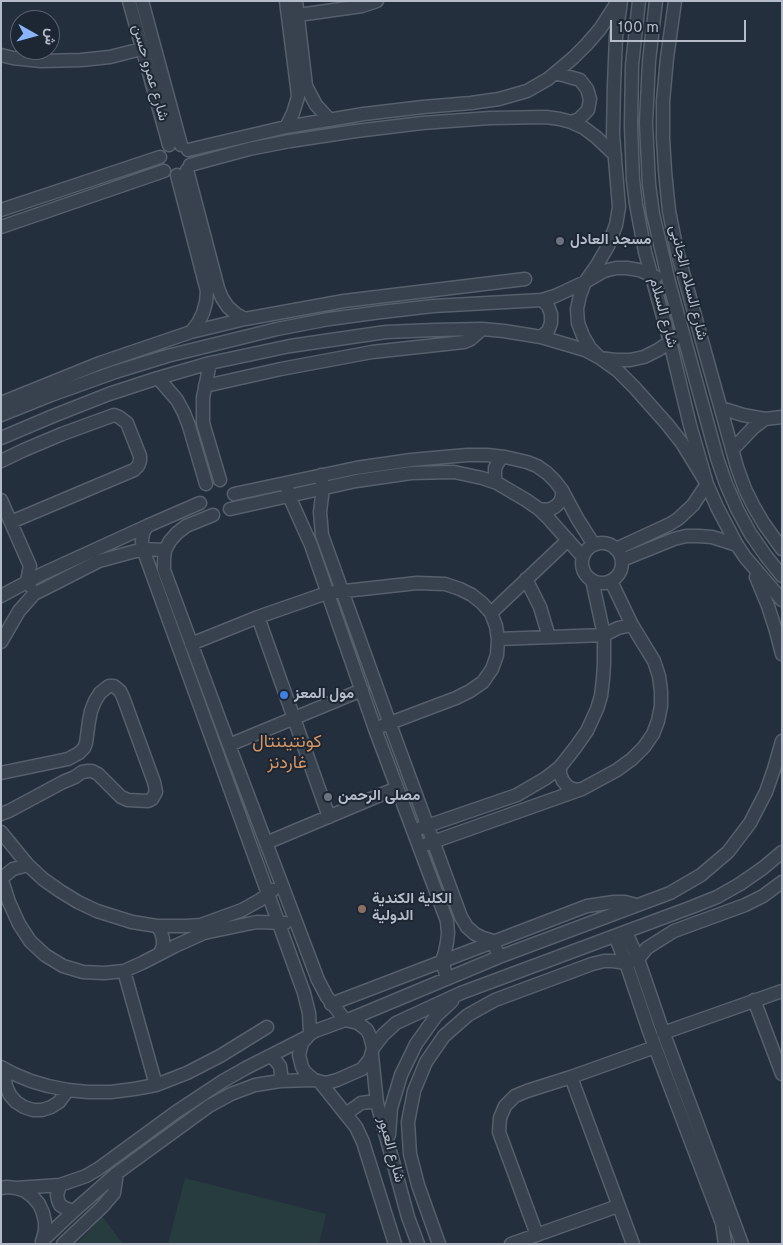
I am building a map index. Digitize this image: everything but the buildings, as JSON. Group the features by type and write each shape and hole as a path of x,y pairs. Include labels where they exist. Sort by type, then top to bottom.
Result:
{"street":[{"name":"شارع عمرو حسن","path":"129,1 148,48 179,147"},
{"name":"شارع عمرو حسن","path":"142,1 148,48"},
{"path":"286,1 293,16 302,86 286,126"},
{"path":"293,16 296,1"},
{"path":"293,16 362,6 377,1"},
{"path":"619,1 587,44 556,73 527,90 471,103 364,114 165,148 160,157 160,162 164,171 168,174 249,149 356,131 490,118 546,117 571,122 584,128 615,156 632,156"},
{"path":"619,1 613,135 619,207 616,225 608,246 585,282 580,295 577,309 578,323 590,348 600,358 615,360 630,360 644,357 658,350 683,332"},
{"name":"شارع السلام","path":"639,1 632,65 630,118 636,204 640,228 690,425 707,484 737,545 782,600"},
{"name":"شارع السلام","path":"656,1 649,61 646,123 653,214 700,398 722,471 737,509 750,533 782,576"},
{"name":"شارع السلام الجانبى","path":"675,1 663,101 664,171 669,211 677,251 737,466 745,489 754,506 782,549"},
{"path":"1,55 21,59 71,61 110,56 148,48"},
{"path":"556,73 580,80 587,89 590,99 588,110 579,119 571,122"},
{"path":"302,86 330,120"},
{"path":"179,147 191,160 185,170 207,291 203,313 192,332"},
{"path":"1,210 160,157"},
{"path":"185,170 222,298 236,314 245,319"},
{"path":"1,228 164,171"},
{"path":"1,415 115,372 167,356 277,329 329,319 433,306 542,300 585,282 604,271 616,268 639,270 669,282"},
{"path":"1,403 100,363 192,332 245,319 344,301 525,280"},
{"path":"542,300 548,306 551,314 551,323 548,331 542,337"},
{"path":"1,438 109,394 158,378 210,363 290,346 386,332 434,330 504,331 542,337 585,350 618,371 636,388 682,443 707,484 693,505 678,518 619,555"},
{"path":"205,386 372,352 464,342 482,330"},
{"path":"210,363 205,386 203,423 220,480"},
{"path":"158,378 184,412 206,484"},
{"path":"700,398 717,394"},
{"path":"721,408 765,419 782,417"},
{"path":"1,461 62,434 114,416 119,417 126,423 140,456 138,466 134,470 11,522"},
{"path":"732,450 765,419"},
{"path":"234,494 356,468 421,459 480,455 505,457 527,462 547,473 562,490 594,545"},
{"path":"498,483 495,479 495,468 500,459 505,457"},
{"path":"722,471 737,466"},
{"path":"230,509 234,500 234,494 229,485 220,480 215,480 202,488 200,492 202,509 213,515 222,515 230,509 323,488 389,476 454,472 498,483 512,491 539,509 583,557"},
{"path":"321,475 323,488 320,512 322,535 427,826 461,917 467,927 475,934 493,942 499,957"},
{"path":"286,483 289,496 310,546 375,729 447,921 447,942 442,961 447,978"},
{"path":"539,509 551,509 556,506 560,502 562,490"},
{"path":"1,500 30,566 42,574 49,586"},
{"path":"1,642 20,611 34,594 49,586 81,563 147,526 200,503"},
{"path":"213,515 186,526 170,541 166,550 164,570 318,980 332,1004 346,1020 358,1023 367,1030 370,1036 372,1051"},
{"path":"147,526 142,541 143,549 306,998 309,1013 308,1036 300,1049 300,1061 305,1072 317,1081"},
{"path":"619,555 686,536 712,537 737,545"},
{"path":"490,613 568,540"},
{"path":"606,544 612,546 619,555 620,572 611,581 598,583 587,576 582,564 583,557 587,550 594,545 606,544"},
{"path":"3,596 42,574 143,549 166,550"},
{"path":"746,558 768,606 782,654"},
{"path":"30,566 27,582 34,594"},
{"path":"526,580 540,607 549,637"},
{"path":"413,831 517,795 546,778 560,767 575,748 587,730 597,709 603,679 604,635 592,580"},
{"path":"419,847 582,789 617,770 644,747 653,734 658,722 661,699 659,676 654,661 632,626 611,581"},
{"path":"191,644 258,617 327,593 417,583 444,584 472,595 490,613 496,626 498,639 497,655 492,669 483,682 456,698 375,729"},
{"path":"3,596 13,601 20,611"},
{"path":"258,617 329,817"},
{"path":"498,639 604,635 618,628 632,626"},
{"path":"1,773 68,759 79,753 84,748 86,742 91,710 95,701 109,686 114,686 122,697 156,792 152,799 148,801 128,800 121,797 98,774 92,771 82,772 1,814"},
{"path":"229,745 362,690"},
{"path":"6,1187 60,1185 73,1181 98,1169 200,1095 238,1072 315,1031 553,936 670,893 701,875 728,852 750,824 766,792 782,741"},
{"path":"68,759 75,777"},
{"path":"560,767 560,774 568,787 575,790 582,789"},
{"path":"766,792 777,786 782,786"},
{"path":"266,843 397,788"},
{"path":"1,832 28,865 43,879 84,905 116,918 157,926 186,926 202,929 257,922 296,923"},
{"path":"41,1242 117,1173 209,1106 231,1094 255,1085 280,1081 332,1082 362,1069 370,1059 372,1051 383,1035 396,1023 461,992 717,897 740,884 782,852"},
{"path":"28,865 13,869 1,877 9,902 19,924 30,941 45,955 63,966 83,972 104,974 124,971 175,946 202,929 260,900 282,884"},
{"path":"440,1244 418,1185 410,1154 408,1122 414,1091 426,1062 444,1036 468,1015 495,1000 604,961 632,961 647,948 674,931 745,905 781,885"},
{"path":"332,1004 587,906 614,902 636,905"},
{"path":"157,926 163,939 160,953"},
{"path":"620,934 658,1030 660,1048 722,1223 726,1244 735,1241 742,1242"},
{"path":"553,936 562,956"},
{"path":"124,971 156,1085"},
{"path":"658,1030 782,991"},
{"path":"388,1142 391,1108 408,1059 436,1016 461,992"},
{"path":"754,1000 782,1074"},
{"path":"2,1068 31,1081 68,1090 111,1092 134,1089 156,1085 187,1074 268,1027"},
{"path":"536,1235 499,1132 500,1118 506,1106 515,1096 528,1091 660,1048"},
{"path":"660,1048 742,1242"},
{"name":"شارع العبور","path":"372,1051 377,1103 408,1217 418,1244"},
{"path":"269,1056 280,1066 280,1081"},
{"path":"2,1068 10,1095 16,1102 33,1110 51,1107 59,1102 68,1090"},
{"path":"570,1077 632,1244"},
{"name":"شارع العبور","path":"317,1081 356,1127 363,1142 395,1244"},
{"path":"346,1114 361,1103 377,1103"},
{"path":"64,1244 114,1193 117,1173"},
{"path":"60,1185 57,1195 60,1205 64,1208 75,1210"},
{"path":"6,1187 25,1191 39,1204 45,1222 45,1232 41,1242"},
{"path":"511,1244 618,1206"}],"green space":[{"path":"185,1178 326,1214 319,1244 168,1244"},
{"path":"102,1216 123,1244 76,1244 97,1222"}],"place":[{"name":"مسجد العادل","path":"560,241"},
{"name":"مول المعز","path":"284,695"},
{"name":"مصلى الرحمن","path":"328,797"},
{"name":"الكلية الكندية الدولية","path":"362,909"}],"district":[{"name":"كونتيننتال غاردنز","path":"287,753"}]}
